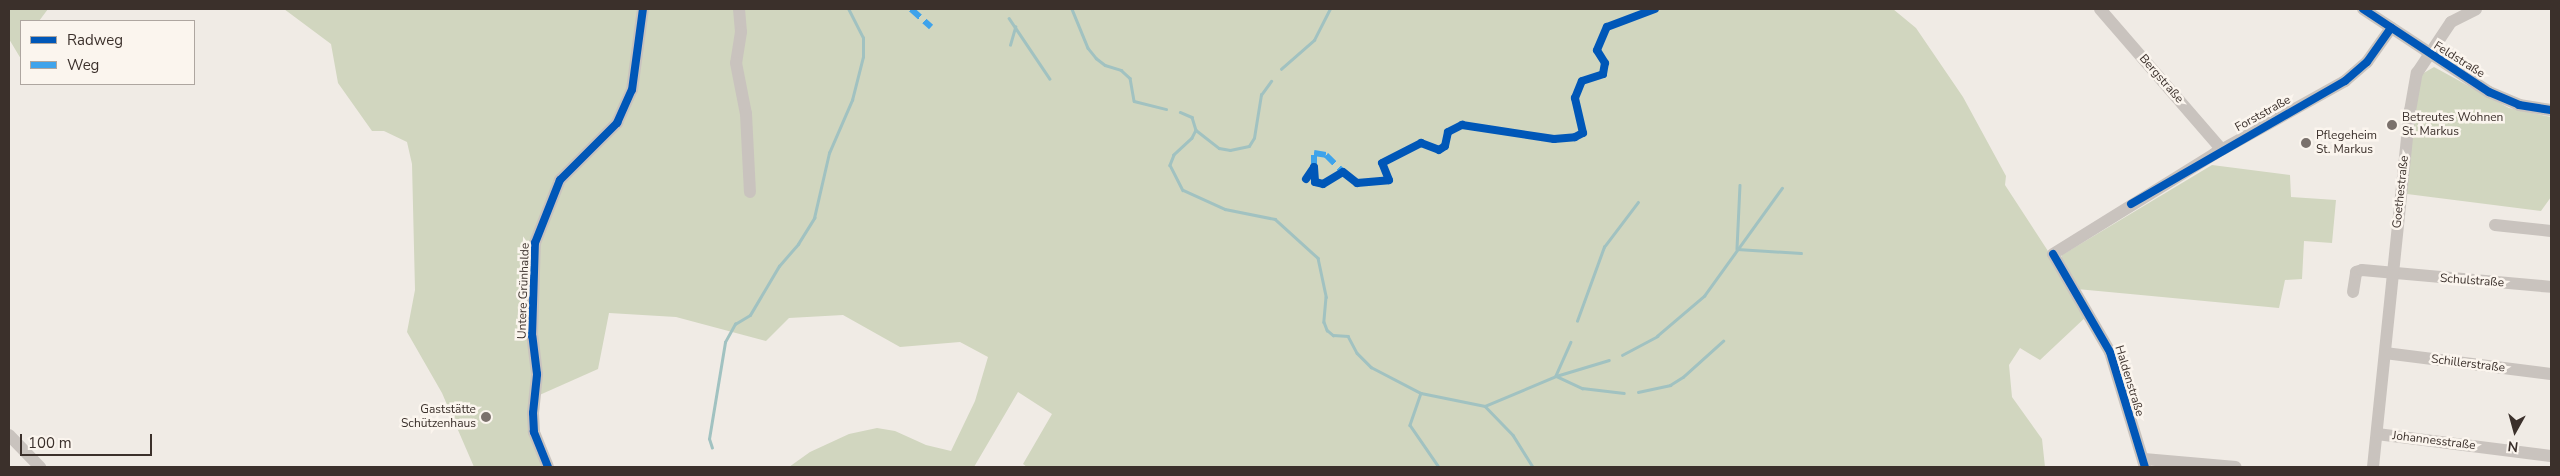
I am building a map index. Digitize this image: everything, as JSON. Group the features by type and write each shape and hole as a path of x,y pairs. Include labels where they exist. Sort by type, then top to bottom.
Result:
{"street":[{"name":"Untere Grünhalde","path":"548,467 534,432 533,413 537,374 532,336 535,242 560,180 618,123 632,90 644,9"},
{"path":"739,9 741,32 736,63 746,114 750,192"},
{"name":"Bergstraße","path":"2100,9 2222,150"},
{"name":"Feldstraße","path":"2363,9 2429,54 2504,100 2551,110"},
{"path":"2429,54 2451,22 2476,9"},
{"name":"Forststraße","path":"2053,254 2131,204 2222,150 2345,81 2367,62 2391,28"},
{"name":"Goethestraße","path":"2373,467 2410,111 2417,72 2429,54"},
{"path":"2495,226 2551,231"},
{"name":"Haldenstraße","path":"2053,254 2110,352 2128,421 2144,463"},
{"path":"2353,292 2358,270 2392,275"},
{"name":"Schulstraße","path":"2392,275 2551,287"},
{"name":"Schillerstraße","path":"2385,353 2551,374"},
{"name":"Johannesstraße","path":"2376,434 2551,456"},
{"path":"9,435 40,467"},
{"path":"2144,463 2236,467"}],"green space":[{"path":"9,9 48,9 40,20 20,20 20,57 9,39"},
{"path":"284,9 1893,9 1916,28 1963,97 2006,176 2005,185 2089,314 2040,360 2020,348 2009,365 2012,397 2042,439 2045,467 1027,467 1023,464 1052,414 1018,392 974,467 789,467 810,452 849,434 877,428 895,431 926,445 951,451 975,401 988,357 960,342 900,347 843,315 789,318 766,341 676,317 609,313 598,369 535,397 533,413 548,467 474,467 442,393 407,332 415,290 412,164 407,142 384,131 372,131 338,83 331,44"},
{"path":"2434,67 2509,108 2551,117 2551,197 2541,211 2407,194 2412,129 2422,74"},
{"path":"2212,165 2290,175 2291,197 2336,200 2332,243 2304,241 2302,279 2285,280 2279,308 2077,289 2061,260 2062,255"}],"waterway":[{"path":"712,448 709,439 725,342 735,324 750,315 779,266 798,244 814,218 829,153 852,100 863,57 863,38 848,9"},
{"path":"1072,9 1088,48 1096,58 1105,65 1121,70 1130,78 1134,101 1166,109"},
{"path":"1281,69 1314,40 1330,9"},
{"path":"1009,18 1050,79"},
{"path":"1010,45 1015,27"},
{"path":"1196,130 1219,148 1230,150 1249,146 1254,138 1261,95 1271,81"},
{"path":"1180,112 1192,117 1196,130 1192,138 1174,155 1170,165 1183,190 1225,209 1275,219 1318,258 1326,297 1324,322 1327,330 1333,335 1348,336 1357,353 1371,367 1421,393 1485,406 1513,435 1533,467"},
{"path":"1740,185 1737,249 1801,253"},
{"path":"1622,355 1657,336 1704,296 1782,188"},
{"path":"1577,321 1604,247 1638,202"},
{"path":"1638,392 1670,385 1683,377 1723,341"},
{"path":"1571,342 1556,376 1582,388 1624,393"},
{"path":"1485,406 1556,376 1609,360"},
{"path":"1421,393 1410,425 1439,467"}],"marked path":[{"path":"911,9 931,27"},
{"path":"1314,167 1314,153 1326,155 1343,172"}],"cycle path":[{"path":"548,467 534,432 533,413 537,374 532,336 535,243 560,180 617,123 632,90 643,9"},
{"path":"1306,179 1314,167 1315,182 1323,184 1343,172 1357,183 1389,180 1382,163 1421,143 1439,150 1445,146 1448,132 1462,125 1554,139 1575,137 1583,133 1575,98 1582,81 1603,74 1605,63 1597,50 1607,27 1655,9"},
{"path":"2363,9 2489,92 2519,105 2551,110"},
{"path":"2131,204 2345,81 2367,62 2391,28"},
{"path":"2053,254 2110,352 2145,467"}],"place":[{"name":"Betreutes Wohnen St. Markus","path":"2392,125"},
{"name":"Pflegeheim St. Markus","path":"2306,143"},
{"name":"Gaststätte Schützenhaus","path":"486,417"}]}
